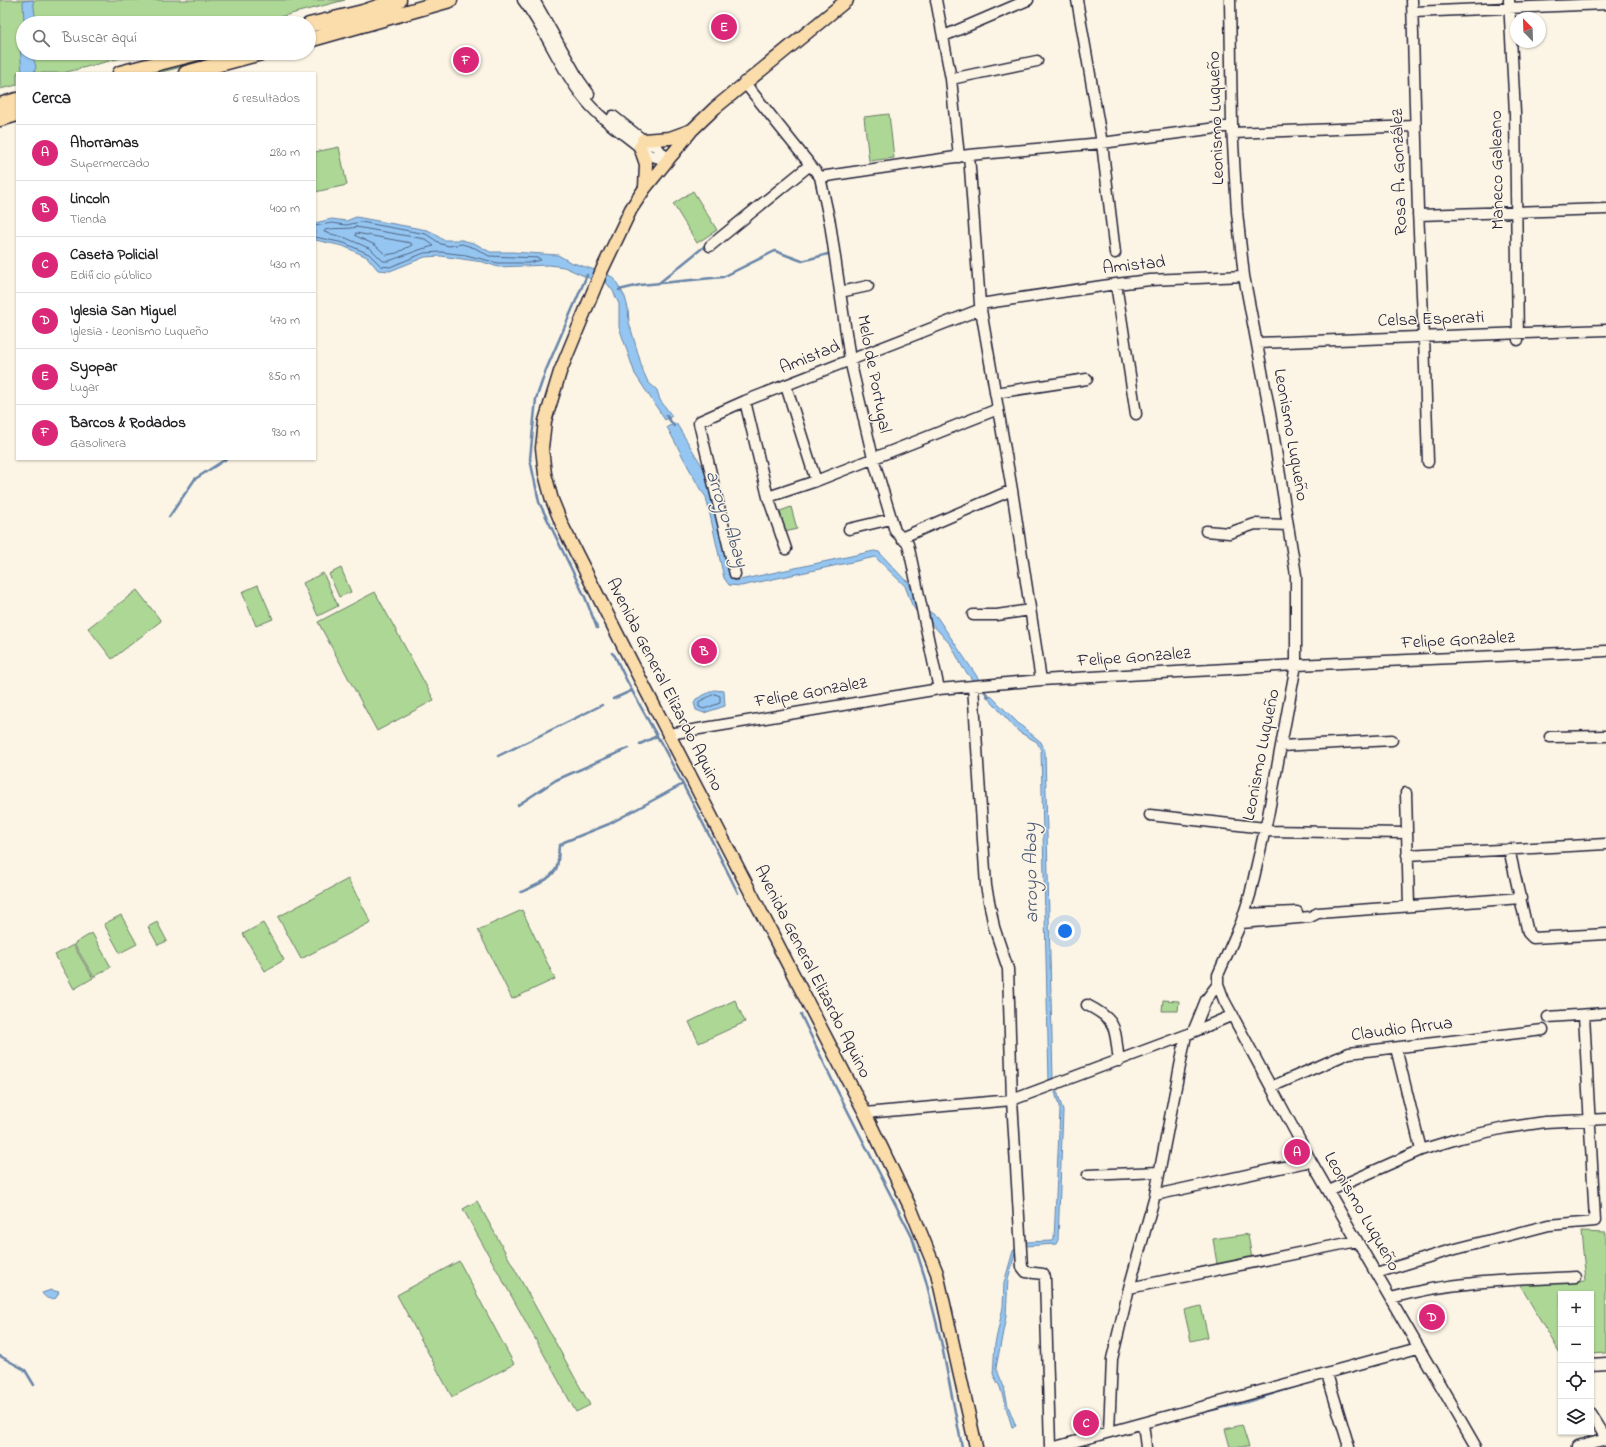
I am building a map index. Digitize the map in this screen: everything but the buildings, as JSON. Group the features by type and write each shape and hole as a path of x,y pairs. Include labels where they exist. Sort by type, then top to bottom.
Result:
{"highway":[{"path":"316,23 363,12 399,0"},
{"path":"316,38 450,0"},
{"path":"124,72 171,60"},
{"path":"190,72 235,60"},
{"path":"0,105 16,100"},
{"path":"0,119 16,114"}],"main road":[{"name":"Avenida General Elizardo Aquino","path":"847,0 744,82 692,130 645,188 631,209 596,283 552,395 545,421 542,448 545,474 552,500 563,527 865,1113 911,1209 937,1273 976,1447"},
{"path":"645,188 646,164 642,143 670,138 692,130"}],"street":[{"path":"523,0 573,84 584,98 603,117 642,143"},
{"path":"534,0 579,80 592,98 642,143 654,157 668,159"},
{"path":"936,0 944,36 964,156 980,307 1012,490 1041,680"},
{"path":"944,36 1028,0"},
{"path":"1077,0 1102,143 1115,253"},
{"name":"Leonismo Luqueño","path":"1230,0 1232,130 1244,276 1258,346 1296,575 1296,665 1265,830 1243,918 1222,964 1218,984 1311,1161 1476,1447"},
{"name":"Rosa A. González","path":"1412,0 1418,215 1425,340 1428,462"},
{"path":"1413,12 1509,4 1606,4"},
{"name":"Maneco Galeano","path":"1509,4 1515,113 1515,212 1518,337"},
{"path":"951,79 1037,61"},
{"name":"Melo de Portugal","path":"744,82 820,177 830,222 850,360 873,458 895,532 908,544 939,689"},
{"path":"820,177 964,156 1232,130 1415,126"},
{"path":"710,246 810,165"},
{"path":"1418,215 1606,209"},
{"name":"Amistad","path":"735,574 699,423 702,420 745,401 786,386 980,307 1116,284 1150,280 1244,276"},
{"path":"1116,284 1136,414"},
{"path":"840,292 868,286"},
{"name":"Celsa Esperati","path":"1518,337 1606,330"},
{"name":"Celsa Esperati","path":"1258,346 1518,337 1606,337"},
{"path":"995,393 1087,379"},
{"path":"786,386 816,481"},
{"path":"745,401 768,497 786,549"},
{"path":"768,497 816,481 998,408"},
{"path":"901,538 1012,490"},
{"path":"848,529 891,519"},
{"path":"1206,531 1228,533 1255,524 1288,525"},
{"path":"973,615 997,615 1030,610"},
{"name":"Felipe Gonzalez","path":"669,734 939,689 1041,680 1296,665 1606,651"},
{"path":"973,686 986,886 994,927 1008,969 1012,1100 1022,1267 1026,1272 1043,1274 1045,1277 1050,1447"},
{"path":"1550,737 1606,736"},
{"path":"1281,746 1392,740"},
{"path":"1406,793 1409,906"},
{"path":"1150,815 1265,830 1406,833"},
{"path":"1407,855 1606,844"},
{"path":"1509,849 1528,933 1533,938 1606,934"},
{"path":"1243,918 1310,917 1318,913 1521,898"},
{"path":"1109,1432 1112,1359 1129,1288 1155,1195 1190,1034 1206,1000 1218,984"},
{"path":"1087,1005 1105,1014 1110,1020 1114,1031 1118,1061"},
{"path":"1548,1017 1606,1013"},
{"path":"865,1113 1012,1100 1190,1034 1233,1015"},
{"path":"1376,1273 1448,1251 1549,1225 1595,1221 1584,1015"},
{"name":"Claudio Arrua","path":"1271,1087 1349,1053 1543,1030"},
{"path":"1396,1048 1421,1150"},
{"path":"1329,1191 1421,1150 1460,1138 1505,1128 1545,1122 1606,1119"},
{"path":"1155,1195 1311,1161"},
{"path":"1088,1175 1159,1172"},
{"path":"1129,1288 1357,1241"},
{"path":"1391,1298 1415,1292 1473,1283 1576,1277"},
{"path":"1056,1447 1418,1348"},
{"path":"1594,1364 1606,1363"},
{"path":"1327,1374 1349,1447"},
{"path":"1578,1447 1606,1439 1594,1419"},
{"path":"1143,1424 1146,1447"}],"green space":[{"path":"0,0 345,0 283,16 16,16 16,60 113,60 67,72 16,72 16,85 0,89"},
{"path":"188,60 209,60 162,72 141,72"},
{"path":"889,114 894,158 869,161 864,117"},
{"path":"339,147 347,185 316,192 316,152"},
{"path":"693,191 717,230 697,243 673,204"},
{"path":"791,507 797,529 785,532 780,511"},
{"path":"341,568 351,592 339,597 329,574"},
{"path":"323,573 338,606 318,616 303,583"},
{"path":"258,585 273,619 256,626 242,592"},
{"path":"137,590 161,621 112,659 88,628"},
{"path":"375,592 434,700 377,731 318,622"},
{"path":"348,879 371,922 301,959 278,917"},
{"path":"522,910 555,979 512,999 478,930"},
{"path":"121,915 137,944 120,953 104,924"},
{"path":"157,922 167,941 158,945 148,927"},
{"path":"263,923 284,960 265,971 243,934"},
{"path":"92,933 111,967 94,977 74,944"},
{"path":"73,945 93,978 74,989 55,955"},
{"path":"735,1000 745,1022 699,1043 689,1022"},
{"path":"1163,1000 1179,1001 1178,1011 1162,1011"},
{"path":"477,1201 590,1405 576,1412 463,1209"},
{"path":"1581,1232 1606,1233 1606,1353 1594,1354 1594,1291 1558,1291 1558,1350 1520,1285 1586,1281"},
{"path":"1248,1234 1252,1259 1217,1264 1213,1239"},
{"path":"459,1261 514,1364 452,1397 397,1295"},
{"path":"1201,1306 1208,1337 1191,1341 1184,1310"},
{"path":"1242,1425 1249,1447 1230,1447 1225,1429"}],"water":[{"path":"33,0 35,16 24,16 23,1"},
{"path":"21,60 34,60 36,67 34,72 22,72"},
{"path":"356,217 427,230 443,240 462,240 476,244 490,252 558,255 570,262 595,270 591,279 564,267 549,265 498,267 483,262 441,256 425,257 390,271 378,270 367,257 343,246 316,240 316,223 332,219 346,221"},
{"path":"607,274 614,278 625,297 628,308 629,322 643,371 648,382 657,390 660,400 672,416 665,420 635,374 619,327 619,304 613,291 605,281"},
{"path":"676,423 707,474 730,569 730,575 735,581 874,551 879,552 905,580 908,581 916,601 918,614 912,605 905,586 875,557 741,586 729,585 724,578 706,497 700,489 667,427"},
{"path":"929,611 937,617 980,681 974,682 963,668 951,645 931,623"},
{"path":"714,690 724,691 725,706 704,713 696,710 694,703 696,699"},
{"path":"985,695 990,695 1019,724 1041,742 1045,751 1053,1079 1049,1081 1041,750 1037,742 1019,732"},
{"path":"1057,1091 1063,1111 1058,1240 1056,1244 1025,1246 1025,1242 1053,1241 1054,1239 1060,1110 1055,1092"},
{"path":"1017,1247 1008,1279 1006,1316 996,1368 1004,1387 1008,1406 1016,1426 1012,1427 1000,1387 993,1374 995,1344 1003,1307 1004,1283 1013,1251"},
{"path":"51,1290 59,1292 56,1298 52,1299 45,1297 42,1293"},
{"path":"1320,1380 1246,1403 1147,1426 1246,1402"}],"waterway":[{"path":"659,283 706,245"},
{"path":"619,290 640,285 723,277 775,251 802,261 828,254"},
{"path":"587,275 546,370 536,399 530,459 539,502 585,597 597,628"},
{"name":"arroyo Abay","path":"666,415 674,426"},
{"path":"169,517 195,479 224,460"},
{"path":"612,653 615,656 631,689 710,836 738,893"},
{"path":"613,699 631,691"},
{"name":"arroyo Abay","path":"985,692 989,697"},
{"path":"498,756 602,705"},
{"path":"640,744 657,736"},
{"path":"518,805 556,780 629,748"},
{"path":"521,892 540,883 553,873 558,864 559,846 564,842 609,824 683,784"},
{"path":"801,1015 835,1086 912,1237 926,1281 941,1341 962,1447"},
{"path":"0,1356 25,1370 34,1385"}],"place":[{"name":"Syopar","path":"724,27"},
{"name":"Barcos & Rodados","path":"466,60"},
{"name":"Lincoln","path":"704,651"},
{"name":"Ahorramas","path":"1297,1152"},
{"name":"Iglesia San Miguel","path":"1432,1317"},
{"name":"Caseta Policial","path":"1086,1423"}]}
